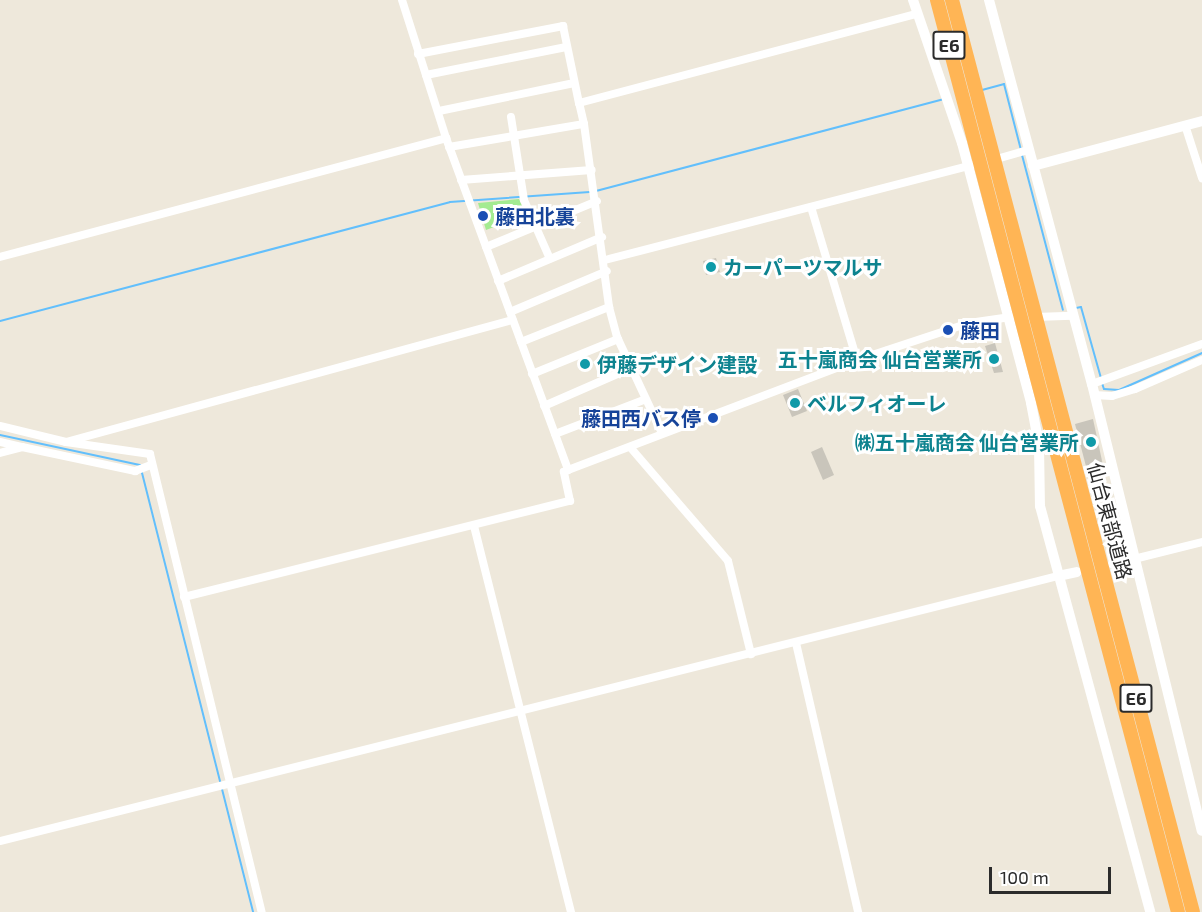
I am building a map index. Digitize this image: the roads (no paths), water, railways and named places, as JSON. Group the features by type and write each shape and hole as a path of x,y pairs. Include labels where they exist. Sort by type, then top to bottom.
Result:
{"highway":[{"name":"仙台東部道路","path":"937,0 968,88"},
{"name":"仙台東部道路","path":"952,0 968,88 1073,486 1178,912"},
{"name":"仙台東部道路","path":"1073,486 1193,912"}],"street":[{"path":"402,0 461,180 568,470"},
{"path":"913,0 968,166 1008,317 1039,445 1040,506 1150,912"},
{"path":"989,0 1023,152 1034,166 1072,316 1094,388 1202,831"},
{"path":"579,103 917,14"},
{"path":"418,54 563,26 596,194 607,271 609,307 618,339 662,433"},
{"path":"426,75 566,47"},
{"path":"439,111 574,83"},
{"path":"511,117 524,196 550,259"},
{"path":"1034,166 1202,121"},
{"path":"0,257 448,143 513,136 584,124"},
{"path":"1185,125 1202,178"},
{"path":"605,260 1023,152"},
{"path":"461,180 591,170"},
{"path":"486,247 537,228 596,194"},
{"path":"811,207 857,360"},
{"path":"498,280 603,237"},
{"path":"510,312 607,271"},
{"path":"521,342 609,307"},
{"path":"184,597 570,501 564,472 568,470 857,360 969,323 1008,317 1072,316"},
{"path":"66,442 513,320"},
{"path":"532,374 618,339"},
{"path":"1094,388 1108,380 1202,344"},
{"path":"1094,388 1112,396 1135,389 1202,360"},
{"path":"544,405 631,368"},
{"path":"555,434 646,399"},
{"path":"0,426 66,442 150,454 149,466 184,597 224,785 262,912"},
{"path":"0,442 137,471 149,466"},
{"path":"0,453 22,447"},
{"path":"630,447 728,561 751,654"},
{"path":"474,526 571,912"},
{"path":"1113,564 1202,542"},
{"path":"0,841 1077,572"},
{"path":"796,644 858,912"}],"waterway":[{"path":"982,90 1004,84 1021,150"},
{"path":"596,191 944,99"},
{"path":"1022,155 1063,310"},
{"path":"0,321 450,202 590,192"},
{"path":"1076,308 1081,307 1101,378"},
{"path":"1102,383 1104,389 1119,390 1202,353"},
{"path":"0,435 140,465 253,912"}],"place":[{"name":"藤田北裏","path":"483,216"},
{"name":"カーパーツマルサ","path":"711,267"},
{"name":"藤田","path":"948,330"},
{"name":"五十嵐商会 仙台営業所","path":"994,359"},
{"name":"伊藤デザイン建設","path":"585,364"},
{"name":"ベルフィオーレ","path":"795,403"},
{"name":"藤田西バス停","path":"713,418"},
{"name":"㈱五十嵐商会 仙台営業所","path":"1091,442"}]}
